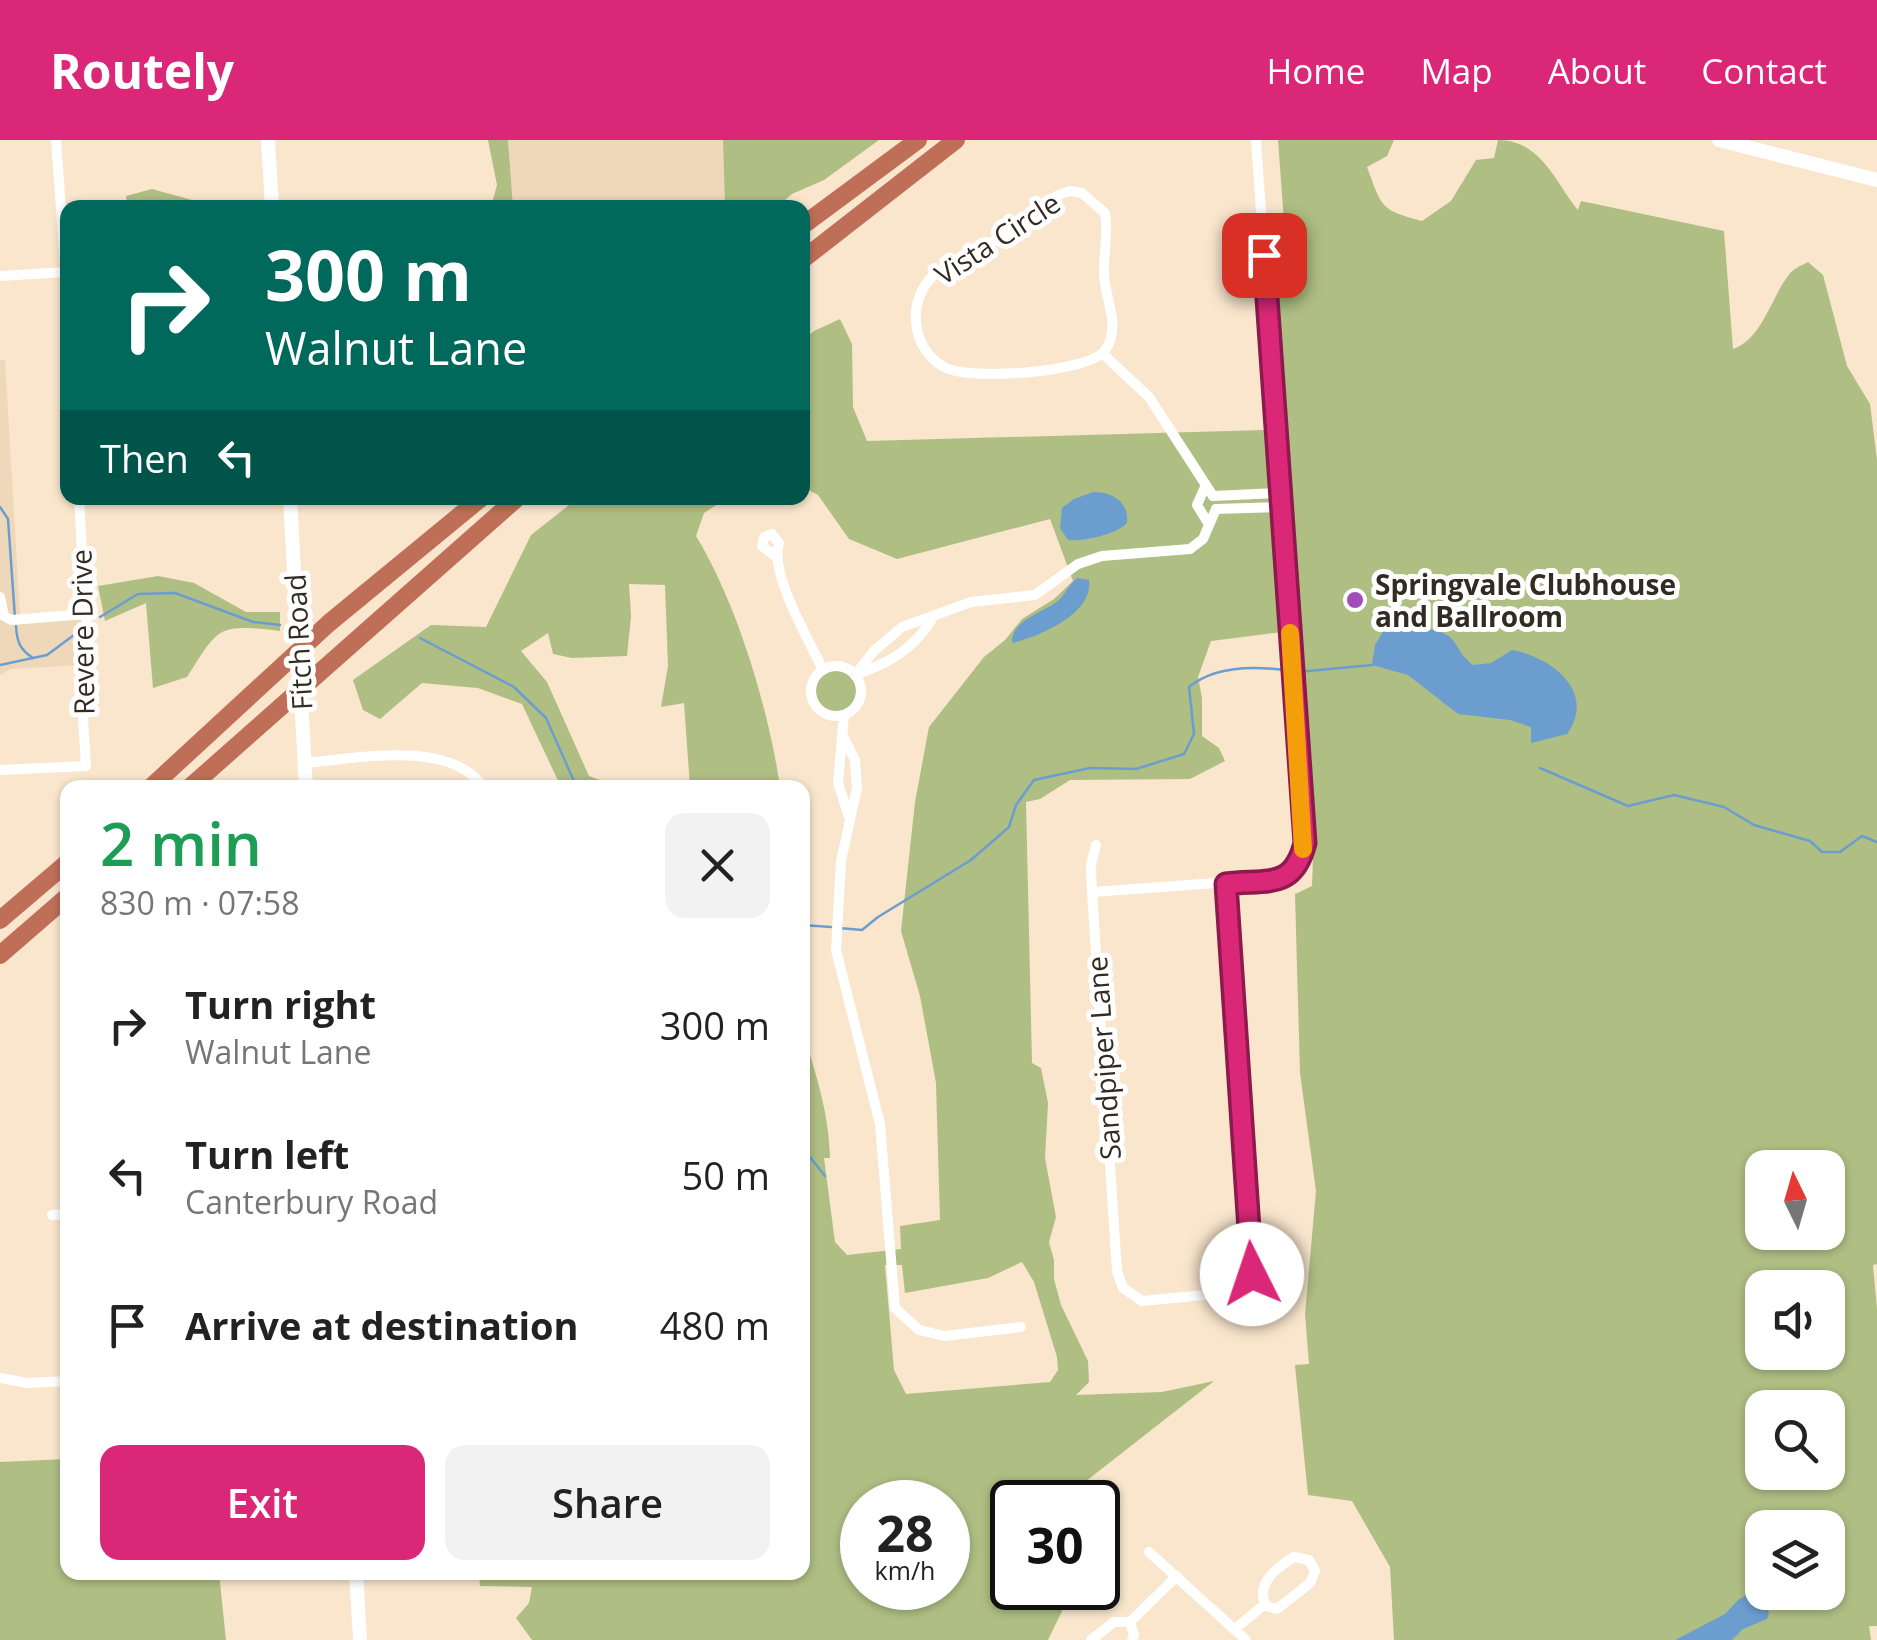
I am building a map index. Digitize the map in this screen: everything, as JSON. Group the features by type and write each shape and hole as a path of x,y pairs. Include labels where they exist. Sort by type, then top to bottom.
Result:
{"highway":[{"path":"810,220 918,140"},
{"path":"810,254 956,140"},
{"path":"159,780 329,623 472,505"},
{"path":"198,780 509,505"},
{"path":"0,920 60,869"},
{"path":"0,954 60,903"}],"street":[{"path":"56,140 61,200"},
{"path":"268,140 272,200"},
{"path":"1092,892 1286,878 1299,866 1305,843 1256,140"},
{"path":"1719,140 1877,180"},
{"name":"Vista Circle","path":"1070,191 1082,193 1105,214 1108,236 1104,278 1113,318 1112,337 1104,354 1061,366 970,374 946,368 930,356 921,345 915,312 922,290 934,275 1016,229 1051,196 1070,191"},
{"path":"0,276 60,272"},
{"path":"1104,354 1149,396 1191,458 1216,510"},
{"path":"1209,491 1279,493"},
{"path":"1208,523 1197,505 1209,491"},
{"name":"Revere Drive","path":"0,770 86,766 83,719 88,651 79,505"},
{"name":"Fitch Road","path":"290,505 305,780"},
{"path":"1216,510 1280,507"},
{"path":"855,675 874,651 902,627 971,602 1035,595 1078,564 1102,556 1190,549 1203,539 1216,510"},
{"path":"774,556 823,670"},
{"path":"0,598 2,613 15,620 86,614"},
{"path":"855,675 904,653 920,638 932,618"},
{"path":"840,666 855,675 860,682 860,698 852,711 828,716 821,712 811,698 812,682 823,670 840,666"},
{"path":"844,715 838,783 850,821"},
{"path":"844,738 855,760 857,788 841,861 836,950 880,1124 896,1308 919,1330 945,1336 1021,1327"},
{"path":"304,763 431,756 454,764 479,780"},
{"name":"Sandpiper Lane","path":"1096,845 1091,865 1092,892 1117,1271 1123,1288 1142,1301 1226,1294 1244,1287 1252,1274 1226,884"},
{"path":"52,1215 60,1214"},
{"path":"0,1378 27,1383 60,1381"},
{"path":"1149,1552 1246,1640"},
{"path":"1294,1557 1309,1560 1314,1571 1310,1583 1277,1609 1264,1604 1264,1584 1280,1566 1294,1557"},
{"path":"1091,1640 1114,1622 1130,1622 1178,1576"},
{"path":"356,1580 360,1640"},
{"path":"1236,1628 1264,1604"},
{"path":"1130,1622 1132,1640"}],"shaded area":[{"path":"508,140 723,140 725,200 512,200"},
{"path":"0,360 5,360 20,615 74,610 81,603 83,665 10,669 0,675"}],"green space":[{"path":"488,140 508,140 512,200 493,200 497,185"},
{"path":"723,140 879,140 824,180 785,200 725,200"},
{"path":"1278,140 1394,140 1387,156 1367,167 1384,205 1422,221 1451,201 1476,160 1494,158 1498,140 1526,147 1537,155 1578,210 1581,201 1724,231 1733,349 1759,327 1792,271 1808,262 1823,275 1847,366 1870,404 1877,460 1877,1264 1873,1265 1877,1309 1877,1626 1869,1626 1871,1640 1394,1640 1390,1567 1352,1501 1308,1495 1295,1365 1309,1364 1305,1314 1316,1191 1300,1073 1295,894 1312,886 1313,858 1268,237 1285,235"},
{"path":"152,189 192,200 126,200 126,196"},
{"path":"840,319 852,344 853,407 867,441 1265,430 1282,632 1211,641 1198,677 1202,736 1219,748 1225,761 1190,779 1070,780 1040,799 1026,802 1032,1063 1041,1068 1048,1103 1045,1158 1056,1217 1049,1242 1054,1279 1061,1305 1088,1361 1089,1382 1076,1395 1162,1392 1214,1381 1087,1480 990,1480 990,1610 1062,1610 1048,1640 532,1640 516,1618 529,1603 532,1587 480,1586 480,1580 810,1580 810,1056 827,1125 830,1158 824,1158 835,1242 847,1255 901,1249 900,1226 940,1220 936,1083 920,996 901,931 915,802 929,727 984,657 1022,619 1054,599 1073,581 1050,519 897,559 849,539 818,495 810,491 810,334","holes":["1022,1262 1034,1282 1058,1370 1050,1382 906,1394 894,1370 885,1265 902,1265 905,1293 988,1278"]},
{"path":"569,505 716,505 704,513 696,536 738,625 768,725 779,780 690,780 684,703 661,707 668,666 665,585 629,584 627,656 572,658 553,654 548,633 521,651 547,682 589,776 600,780 558,780 522,704 478,688 422,683 380,719 363,710 353,680 431,625 486,627 531,535"},
{"path":"158,576 194,583 246,612 280,612 280,631 244,628 223,632 207,647 187,677 153,688 146,603 105,621 98,586"},
{"path":"836,671 850,677 856,691 850,705 836,711 822,705 816,691 822,677"},
{"path":"60,1459 60,1580 220,1580 226,1640 0,1640 0,1462"}],"water":[{"path":"1093,492 1118,500 1125,509 1127,523 1099,536 1068,540 1060,528 1062,508"},
{"path":"1077,578 1089,580 1088,592 1074,613 1049,629 1012,643 1023,622 1056,603"},
{"path":"1401,623 1447,635 1473,665 1491,663 1512,650 1542,660 1566,679 1573,691 1577,704 1575,719 1567,734 1531,743 1531,727 1510,720 1458,714 1408,675 1372,665 1375,645 1387,625"},
{"path":"1745,1596 1745,1610 1768,1610 1767,1619 1743,1629 1732,1640 1675,1640 1725,1614"}],"waterway":[{"path":"0,507 8,519 15,618"},
{"path":"100,617 138,594 175,593 253,622 280,625"},
{"path":"16,626 20,644 33,658"},
{"path":"0,665 47,655 74,635"},
{"path":"420,638 514,687 546,718 573,780"},
{"path":"1298,672 1372,665"},
{"path":"839,928 862,930 971,860 1009,827 1016,805 1034,780 1090,768 1136,769 1184,754 1194,734 1189,687 1200,680 1238,668 1290,671"},
{"path":"1540,768 1628,806 1674,795 1724,807 1754,825 1810,841 1822,852 1840,852 1862,836 1877,842"},
{"path":"810,926 831,927"},
{"path":"810,1157 825,1176"}],"slow traffic":[{"path":"1290,633 1303,849"}],"place":[{"name":"Springvale Clubhouse and Ballroom","path":"1355,600"}],"route":[{"path":"1252,1274 1226,884 1286,878 1299,866 1305,843 1264,255"}]}
